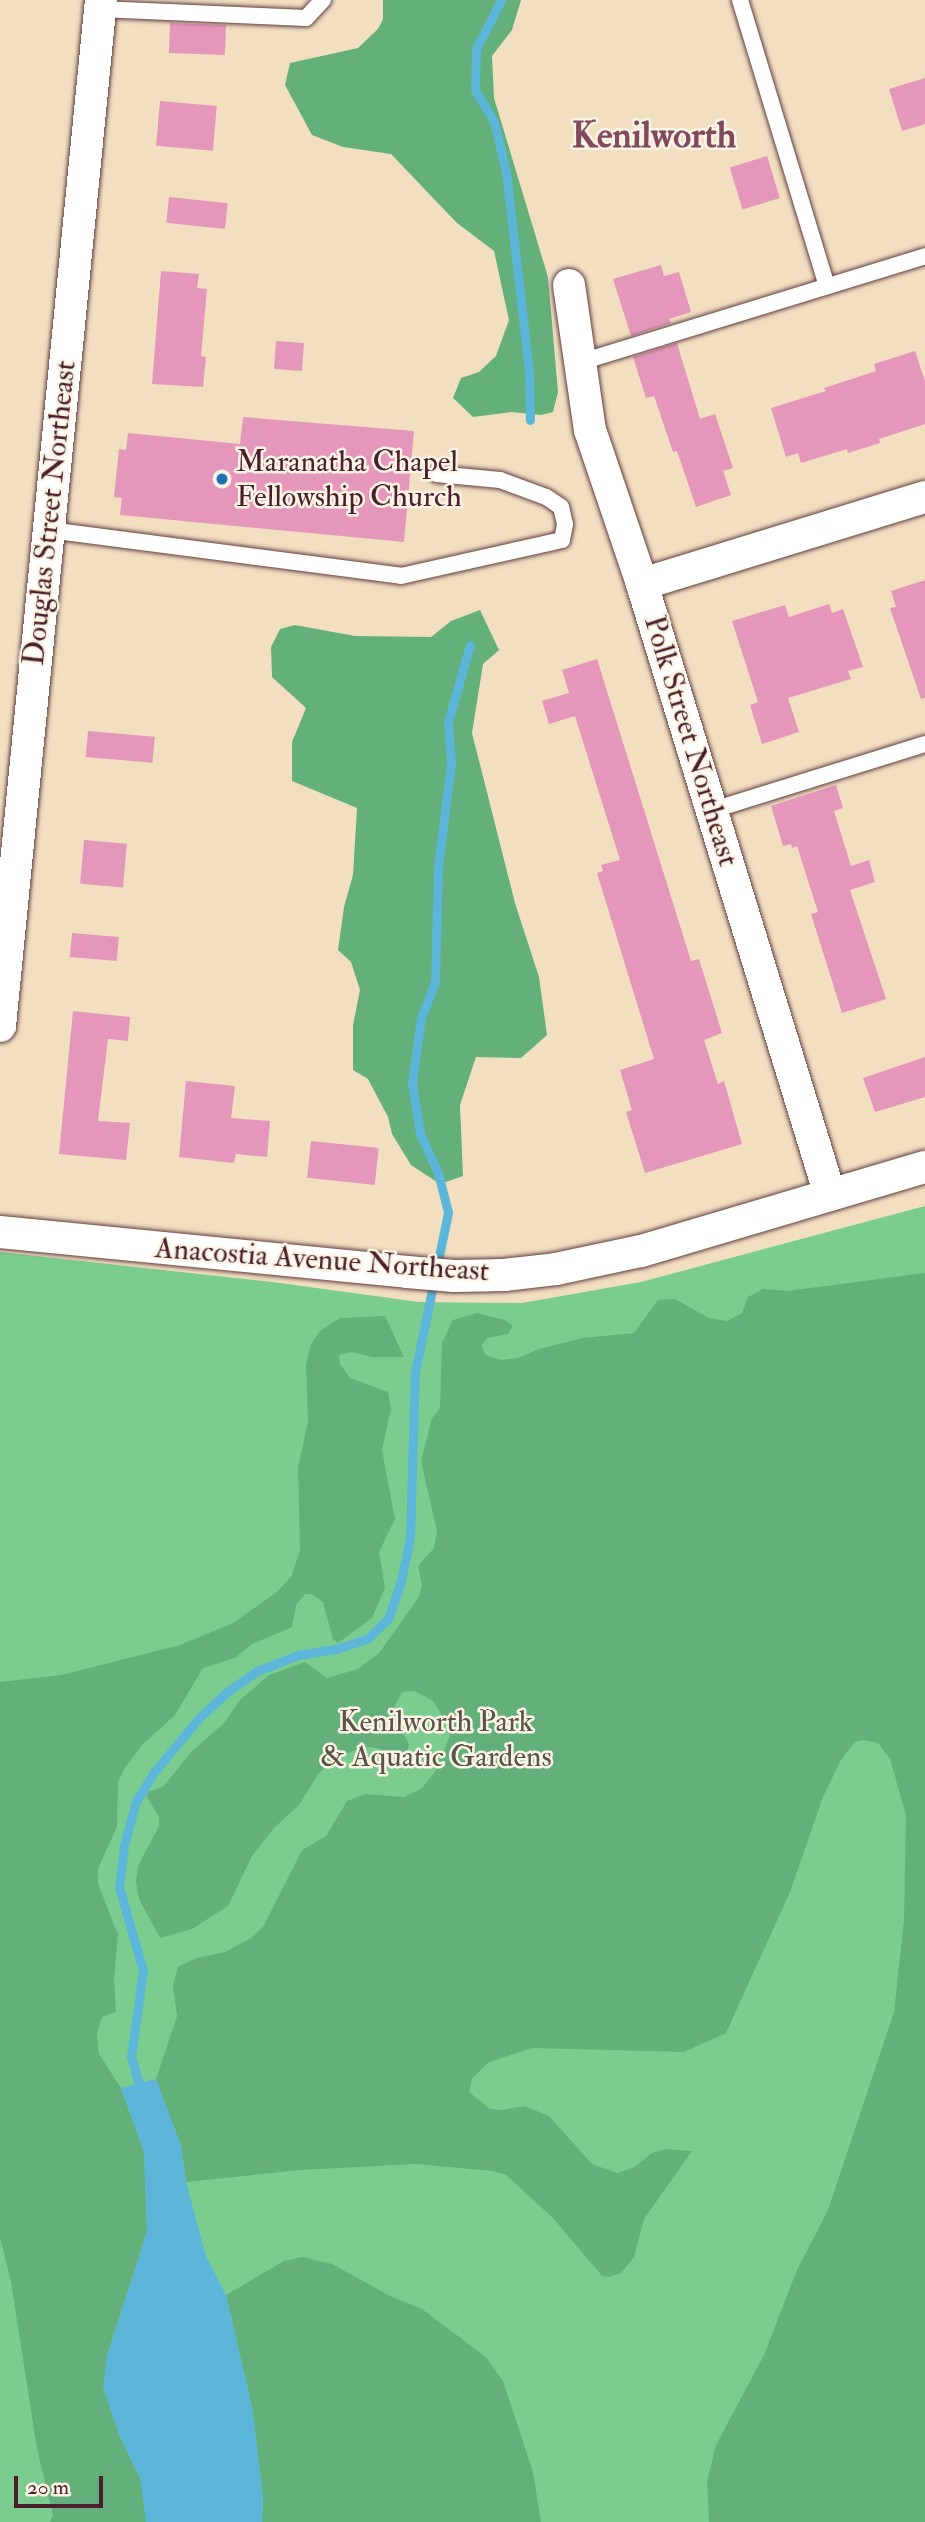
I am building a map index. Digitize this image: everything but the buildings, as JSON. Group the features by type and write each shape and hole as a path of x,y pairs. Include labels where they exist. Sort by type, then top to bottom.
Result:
{"street":[{"name":"Douglas Street Northeast","path":"0,1026 100,4"},
{"name":"Polk Street Northeast","path":"569,285 590,430 713,810 830,1195"},
{"path":"642,584 925,496"},
{"name":"Anacostia Avenue Northeast","path":"0,1233 454,1276 530,1272 592,1262 677,1242 925,1167"}],"lane":[{"path":"100,4 306,18 323,0"},
{"path":"740,0 827,286"},
{"path":"581,362 925,256"},
{"path":"49,530 401,576 562,540 565,524 561,507 546,497 500,480 436,474"},
{"path":"713,810 925,744"}],"green space":[{"path":"383,0 521,0 512,30 492,56 494,98 548,277 558,392 553,412 541,415 511,412 473,417 453,398 461,378 479,372 496,356 509,320 494,251 457,223 391,154 343,147 312,135 285,85 290,63 358,48 378,29 383,19"},
{"path":"480,610 499,650 483,664 472,733 515,903 539,977 547,1035 521,1058 476,1057 460,1105 463,1176 440,1184 411,1165 392,1134 388,1117 368,1079 353,1070 353,1025 360,990 351,962 338,950 344,907 353,875 357,808 292,781 292,742 306,708 272,677 271,647 280,629 295,625 355,636 431,637 451,621"},
{"name":"Kenilworth Park & Aquatic Gardens","path":"925,1206 925,2522 0,2522 0,1252 280,1283 419,1302 522,1303 641,1282"},
{"path":"925,1273 925,2522 709,2522 707,2481 716,2445 764,2355 797,2270 828,2210 894,2012 904,1920 906,1815 890,1759 878,1743 863,1740 855,1742 841,1760 823,1797 790,1892 726,2033 684,2052 532,2048 489,2062 472,2079 469,2092 490,2109 503,2110 524,2106 549,2116 592,2164 617,2173 633,2168 652,2153 665,2149 692,2151 644,2219 634,2257 621,2273 609,2277 602,2276 553,2218 506,2175 492,2171 416,2164 300,2170 186,2182 181,2146 156,2079 177,2016 173,1985 178,1967 196,1958 225,1952 251,1938 263,1927 302,1850 326,1836 347,1801 365,1794 404,1797 422,1788 435,1772 450,1736 446,1722 433,1701 415,1691 402,1692 393,1709 396,1721 409,1744 407,1753 398,1758 381,1749 363,1746 331,1762 319,1773 299,1805 274,1828 252,1856 228,1906 192,1929 160,1938 139,1899 136,1882 138,1866 159,1826 159,1817 147,1797 148,1792 164,1786 190,1753 224,1723 240,1700 269,1675 305,1662 327,1678 358,1669 379,1653 419,1597 422,1585 418,1566 434,1548 437,1531 421,1461 432,1418 440,1408 442,1343 453,1320 477,1313 505,1320 513,1326 508,1334 487,1338 482,1345 485,1355 501,1360 518,1358 539,1349 582,1338 634,1333 658,1300 675,1299 709,1318 727,1321 742,1313 748,1297 763,1289 787,1291"},
{"path":"385,1316 404,1357 372,1357 352,1352 339,1355 340,1364 350,1378 388,1392 391,1409 382,1450 395,1519 379,1552 385,1588 372,1618 338,1643 333,1639 323,1602 312,1594 305,1594 296,1605 292,1627 252,1644 235,1658 203,1668 175,1715 142,1745 118,1782 117,1827 98,1868 98,1884 118,1935 114,1980 116,2012 102,2017 97,2034 99,2054 121,2088 144,2152 147,2231 107,2356 119,2435 140,2478 148,2517 146,2522 50,2522 53,2515 37,2449 11,2282 0,2237 0,1682 62,1675 180,1645 233,1623 277,1592 291,1577 300,1551 298,1468 308,1421 306,1365 310,1346 320,1331 340,1318"},
{"path":"302,2257 332,2264 390,2296 422,2309 486,2357 503,2381 533,2472 541,2522 262,2522 263,2497 252,2407 226,2295 284,2261"}],"water":[{"path":"156,2079 181,2146 186,2182 206,2256 226,2295 252,2407 263,2497 262,2522 146,2522 140,2478 119,2435 103,2387 107,2356 147,2231 144,2152 121,2088"}],"waterway":[{"path":"501,0 476,49 475,90 494,122 506,172 529,370 530,420"},
{"path":"142,2095 131,2057 143,1971 119,1887 124,1846 136,1801 155,1771 199,1718 227,1692 257,1671 298,1655 336,1649 367,1639 388,1619 401,1581 410,1538 415,1372 448,1212 438,1173 420,1134 412,1083 421,1018 435,982 438,866 451,763 448,722 470,645"}],"place":[{"name":"Maranatha Chapel Fellowship Church","path":"222,479"}],"district":[{"name":"Kenilworth","path":"654,136"}]}
